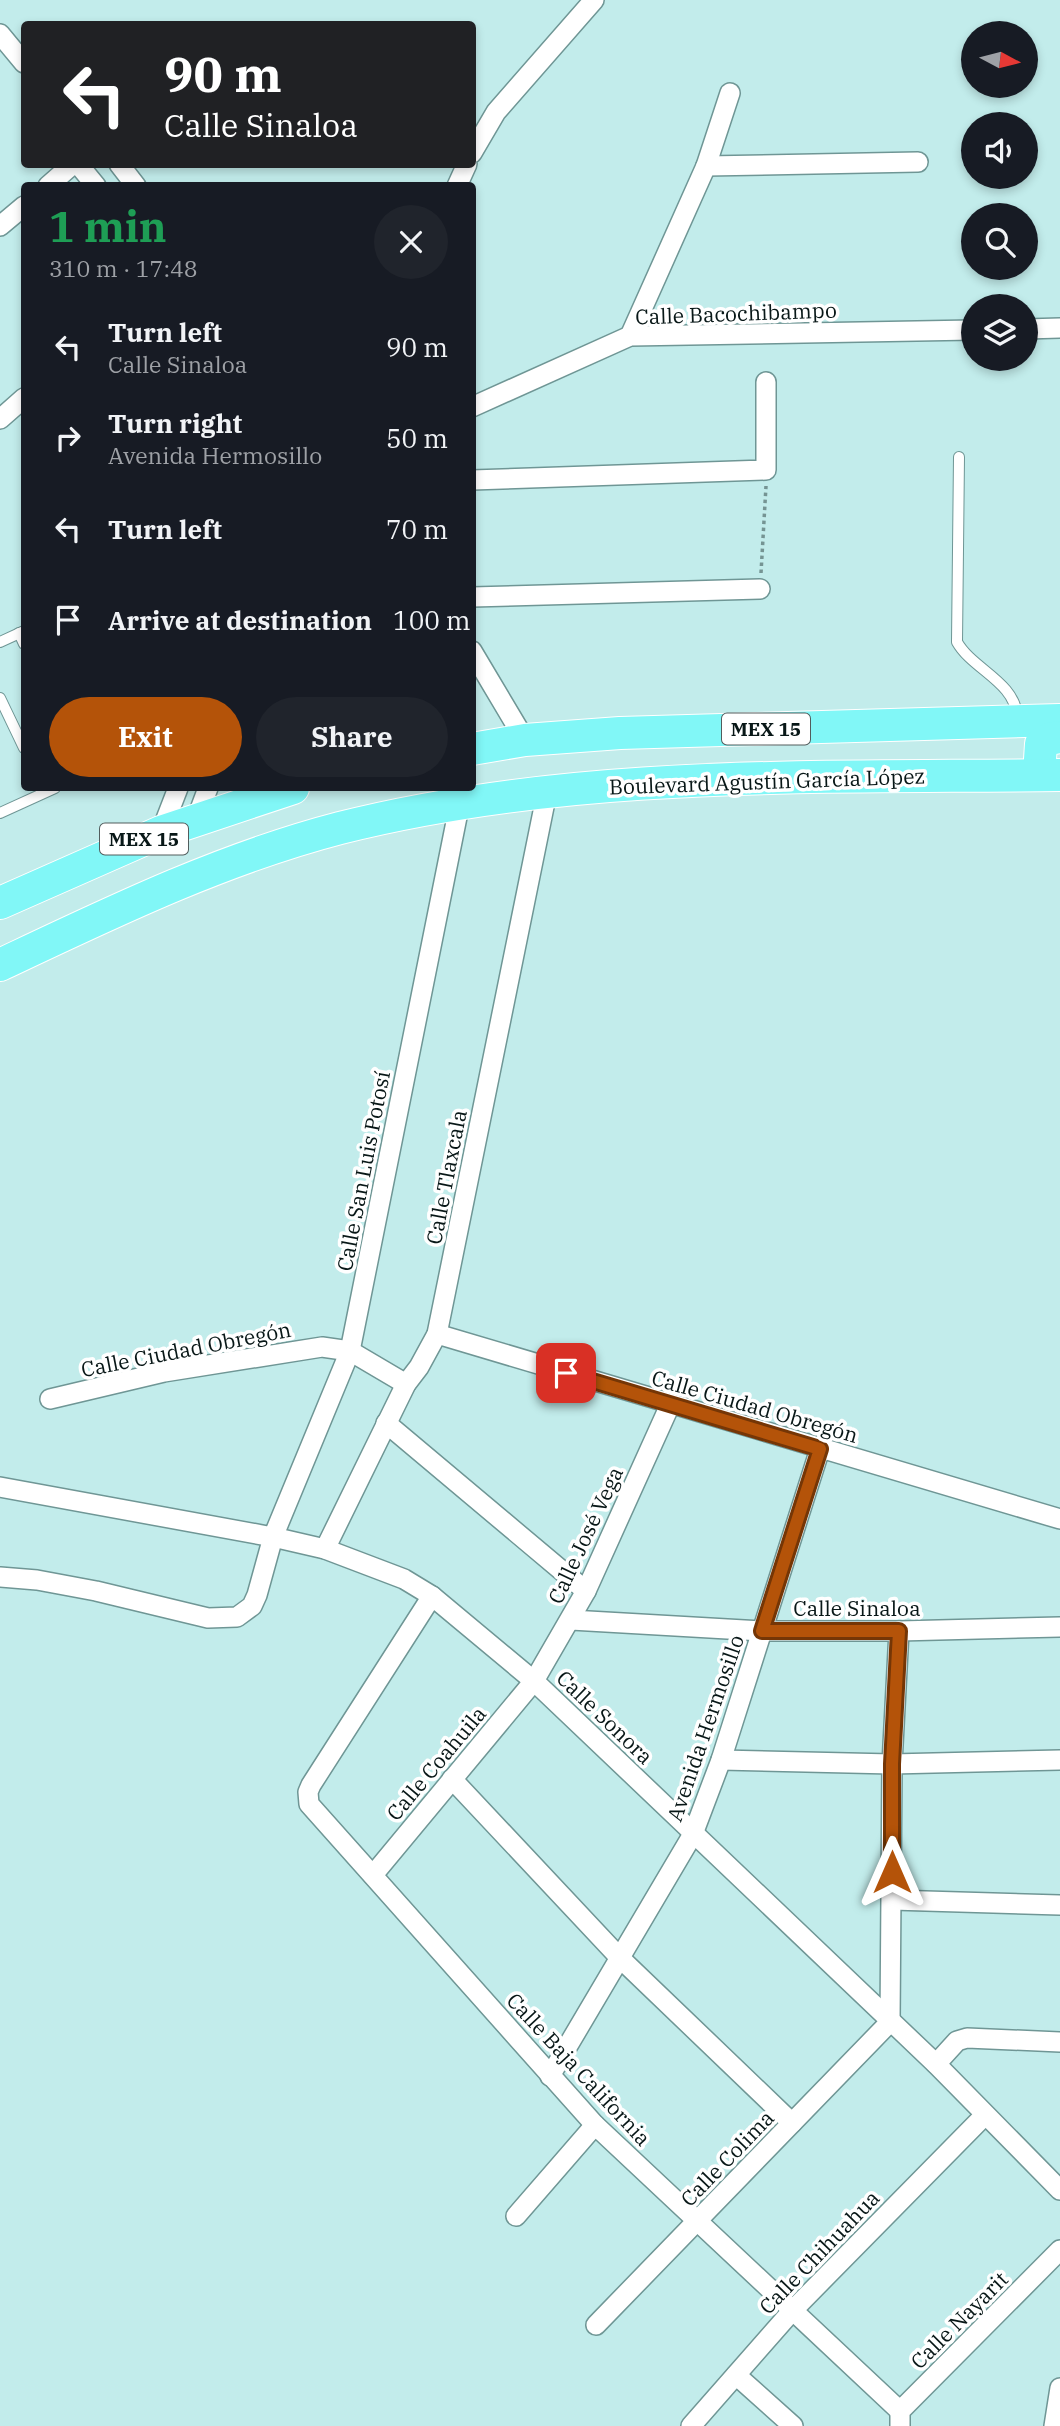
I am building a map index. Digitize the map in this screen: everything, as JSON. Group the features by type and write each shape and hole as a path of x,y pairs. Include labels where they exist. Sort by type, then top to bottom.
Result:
{"main road":[{"name":"MEX 15","path":"476,748 525,740 620,733 1060,720"},
{"path":"1050,775 1041,744 1049,738 1060,737"},
{"name":"Boulevard Agustín García López","path":"0,965 236,859 340,829 460,802 594,786 708,779 1050,775"},
{"name":"MEX 15","path":"0,903 161,832 284,791"}],"street":[{"path":"476,146 496,112 594,0"},
{"path":"0,34 21,59"},
{"path":"630,336 706,166 730,93"},
{"path":"706,166 918,162"},
{"path":"53,182 71,168"},
{"path":"80,168 92,182"},
{"path":"122,168 133,182"},
{"path":"0,226 21,208"},
{"path":"1038,329 1060,328"},
{"name":"Calle Bacochibampo","path":"476,405 630,336 961,330"},
{"path":"476,480 766,470 766,382"},
{"path":"0,419 21,401"},
{"path":"476,597 760,589"},
{"path":"476,658 525,740"},
{"path":"161,832 177,791"},
{"path":"196,820 207,791"},
{"name":"Calle Tlaxcala","path":"325,1549 405,1384 419,1367 437,1334 547,792"},
{"name":"Calle San Luis Potosí","path":"0,1577 37,1580 96,1591 208,1618 237,1616 252,1605 273,1537 350,1351 460,802"},
{"name":"Calle Ciudad Obregón","path":"437,1334 1060,1519"},
{"name":"Calle Ciudad Obregón","path":"50,1399 164,1372 322,1347 350,1351 405,1384"},
{"name":"Calle José Vega","path":"534,1681 586,1591 670,1405"},
{"path":"386,1423 586,1591"},
{"name":"Avenida Hermosillo","path":"550,2076 694,1834 721,1760 820,1449"},
{"name":"Calle Sonora","path":"0,1487 325,1549 404,1579 432,1596 534,1681 936,2064 1060,2190"},
{"name":"Calle Baja California","path":"432,1596 311,1785 309,1804 595,2125 698,2220 900,2419"},
{"name":"Calle Sinaloa","path":"571,1620 762,1631 1060,1627"},
{"path":"890,2022 892,1764 899,1631"},
{"name":"Calle Coahuila","path":"373,1875 534,1681"},
{"path":"721,1760 892,1764 1060,1760"},
{"path":"452,1779 620,1958 792,2123"},
{"path":"892,1900 1060,1905"},
{"name":"Calle Colima","path":"596,2325 890,2022"},
{"path":"936,2064 957,2041 967,2038 1060,2042"},
{"name":"Calle Chihuahua","path":"691,2426 792,2311 985,2115"},
{"path":"516,2216 595,2125"},
{"name":"Calle Nayarit","path":"900,2419 1060,2250"},
{"path":"736,2375 793,2426"},
{"path":"1054,2426 1060,2388"}],"lane":[{"path":"959,457 957,642 973,663 1005,689 1015,704 1017,721"},
{"path":"0,642 21,632"},
{"path":"0,698 21,742"},
{"path":"0,813 44,791"}],"path":[{"path":"760,589 766,470"}],"route":[{"path":"566,1373 820,1449 762,1631 899,1631 892,1764 892,1872"}]}
